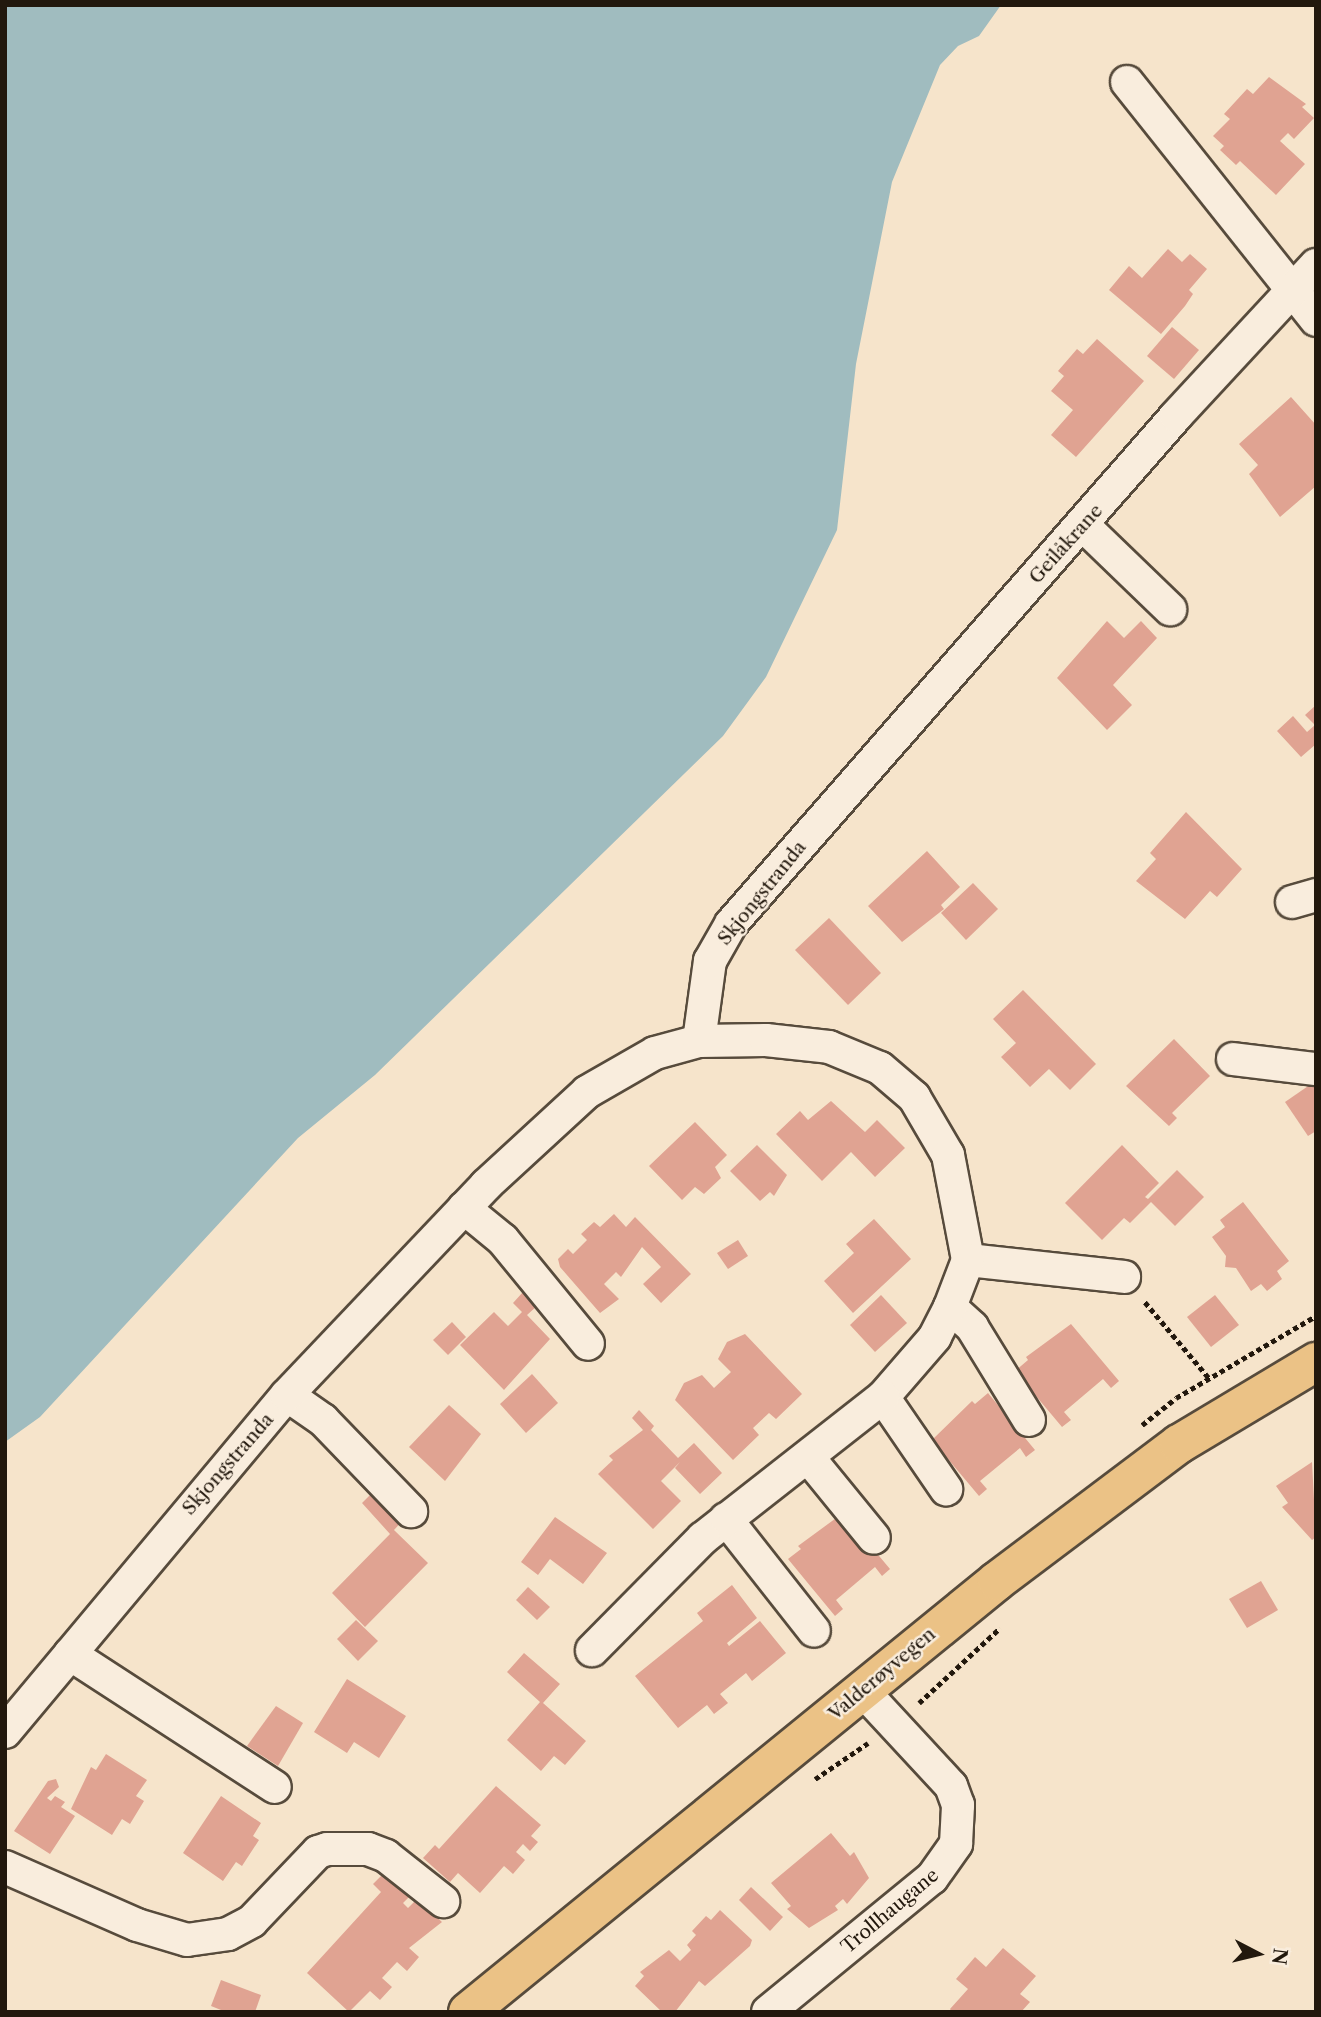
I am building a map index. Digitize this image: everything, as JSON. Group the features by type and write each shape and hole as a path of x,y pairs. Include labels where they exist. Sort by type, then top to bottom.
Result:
{"main road":[{"name":"Valderøyvegen","path":"468,2012 997,1581 1152,1463 1316,1362"}],"street":[{"path":"1127,82 1316,320"},
{"name":"Geilåkrane","path":"842,798 1084,526 1176,416 1316,265"},
{"path":"1084,526 1170,609"},
{"name":"Skjongstranda","path":"699,1041 703,990 721,939 842,798"},
{"name":"Skjongstranda","path":"5,1732 288,1395 464,1208 552,1121 597,1085 655,1053 699,1041 766,1040 829,1047 880,1068 898,1081 935,1127 948,1155 968,1260"},
{"path":"1233,1059 1316,1069"},
{"path":"464,1208 503,1240 588,1344"},
{"path":"592,1650 726,1519 883,1397 935,1337 968,1260 1124,1277"},
{"path":"950,1307 972,1327 1029,1420"},
{"path":"288,1395 323,1420 411,1511"},
{"path":"883,1397 946,1489"},
{"path":"808,1457 874,1538"},
{"path":"726,1519 814,1631"},
{"path":"70,1654 275,1787"},
{"name":"Trollhaugane","path":"768,2012 932,1878 956,1844 958,1805 951,1786 863,1691"},
{"path":"5,1867 137,1925 187,1940 228,1934 252,1921 318,1852 327,1849 368,1849 386,1856 443,1900"}],"path":[{"path":"1124,1277 1209,1378"},
{"path":"810,1782 896,1725 1006,1623"}],"water":[{"path":"5,5 1001,5 979,36 958,46 940,65 892,182 856,364 837,530 766,677 723,736 375,1075 298,1138 40,1417 5,1442"}],"building":[{"path":"1269,77 1306,104 1302,107 1314,118 1294,139 1288,133 1280,141 1305,164 1276,195 1240,161 1236,165 1220,150 1224,146 1213,136 1230,119 1224,114 1247,89 1253,94"},
{"path":"1168,249 1182,262 1190,254 1207,269 1189,290 1193,294 1185,306 1161,334 1109,290 1129,266 1142,278"},
{"path":"1172,327 1199,350 1174,379 1147,356"},
{"path":"1097,339 1144,381 1076,457 1051,435 1073,410 1051,391 1064,376 1058,371 1077,349 1083,354"},
{"path":"1291,397 1316,425 1316,486 1280,517 1249,474 1258,465 1239,444"},
{"path":"1107,621 1124,638 1141,621 1157,638 1113,685 1132,705 1107,730 1057,678"},
{"path":"1316,705 1316,744 1301,757 1277,731 1293,716 1307,732 1315,725 1305,715"},
{"path":"1186,812 1242,869 1217,897 1210,891 1185,919 1136,881 1156,859 1150,853"},
{"path":"927,851 960,887 941,905 944,909 902,942 868,906"},
{"path":"973,883 998,909 966,940 941,913"},
{"path":"829,918 881,973 848,1005 795,950"},
{"path":"1023,990 1096,1064 1070,1090 1049,1069 1030,1087 1001,1057 1016,1043 993,1019"},
{"path":"1174,1039 1210,1076 1172,1113 1177,1118 1169,1126 1126,1086"},
{"path":"1314,1082 1316,1131 1308,1136 1285,1102"},
{"path":"831,1101 865,1132 877,1120 905,1148 875,1177 851,1152 822,1181 776,1134 800,1111 808,1120"},
{"path":"695,1122 727,1155 715,1167 721,1178 704,1194 695,1187 682,1200 649,1166"},
{"path":"757,1145 787,1175 774,1196 770,1192 760,1201 730,1171"},
{"path":"1122,1145 1159,1183 1145,1197 1148,1199 1177,1170 1204,1197 1175,1226 1151,1202 1130,1223 1124,1218 1102,1240 1065,1203"},
{"path":"1243,1202 1289,1261 1277,1271 1282,1279 1267,1291 1261,1284 1251,1291 1236,1268 1225,1267 1226,1256 1212,1237 1225,1227 1220,1220"},
{"path":"614,1214 626,1227 635,1217 691,1274 661,1303 643,1284 661,1267 642,1247 621,1277 616,1272 604,1284 619,1299 600,1313 560,1267 558,1259 568,1249 573,1254 587,1240 581,1234 594,1222 600,1227"},
{"path":"874,1219 911,1259 853,1313 824,1281 854,1253 846,1244"},
{"path":"738,1240 748,1256 728,1269 717,1253"},
{"path":"523,1292 537,1306 527,1315 550,1339 504,1390 460,1345 494,1312 508,1326 522,1312 513,1303"},
{"path":"881,1295 907,1323 875,1352 850,1325"},
{"path":"1215,1295 1239,1325 1211,1347 1187,1317"},
{"path":"452,1322 466,1337 448,1355 433,1340"},
{"path":"1071,1324 1119,1381 1111,1388 1103,1379 1064,1412 1071,1420 1062,1427 1015,1371 1028,1360 1026,1357"},
{"path":"745,1334 802,1394 776,1419 769,1413 753,1428 759,1435 733,1460 675,1400 684,1383 702,1375 714,1388 731,1372 718,1359 727,1342"},
{"path":"532,1374 558,1403 526,1433 500,1404"},
{"path":"988,1393 1035,1450 1026,1457 1020,1448 980,1481 987,1489 979,1496 932,1440 972,1401 975,1404"},
{"path":"449,1405 481,1434 445,1481 409,1447"},
{"path":"639,1410 654,1426 651,1430 678,1458 694,1443 722,1473 700,1494 675,1468 680,1462 661,1481 681,1501 653,1529 598,1474 613,1460 609,1456 643,1430 632,1418"},
{"path":"1312,1462 1316,1537 1312,1540 1282,1507 1288,1503 1276,1486"},
{"path":"375,1490 407,1516 394,1530 428,1563 365,1627 332,1593 390,1534 362,1503"},
{"path":"843,1513 890,1569 882,1576 875,1567 836,1600 843,1609 835,1616 788,1559 801,1549 798,1546"},
{"path":"555,1517 607,1553 583,1584 550,1559 538,1575 521,1562"},
{"path":"1261,1581 1278,1610 1247,1628 1229,1599"},
{"path":"732,1585 757,1618 727,1643 729,1646 760,1621 786,1653 752,1681 746,1673 720,1694 728,1703 714,1714 707,1705 678,1728 635,1676 703,1621 697,1613"},
{"path":"528,1587 550,1607 537,1620 516,1600"},
{"path":"356,1620 378,1641 358,1661 337,1639"},
{"path":"524,1653 560,1684 543,1703 586,1741 565,1765 554,1756 541,1771 507,1740 540,1702 507,1672"},
{"path":"347,1679 406,1716 379,1758 354,1742 347,1753 314,1732"},
{"path":"276,1706 303,1723 278,1766 247,1746"},
{"path":"106,1754 147,1780 136,1796 144,1801 130,1824 122,1819 112,1835 71,1809 91,1767 96,1770"},
{"path":"56,1779 59,1787 47,1798 51,1801 55,1796 65,1802 61,1807 75,1816 50,1854 14,1831 48,1781"},
{"path":"496,1786 541,1825 531,1836 538,1842 530,1851 523,1844 516,1852 525,1860 513,1874 504,1866 480,1893 458,1873 450,1882 423,1858 435,1845 439,1849"},
{"path":"221,1796 261,1823 253,1836 259,1840 242,1866 236,1862 223,1881 183,1853"},
{"path":"831,1833 850,1856 854,1852 869,1878 847,1904 843,1899 835,1906 838,1910 809,1928 787,1909 791,1906 771,1883"},
{"path":"387,1870 412,1894 403,1903 408,1908 417,1899 442,1922 409,1948 419,1957 407,1971 397,1962 382,1978 392,1987 380,2000 370,1991 349,2012 307,1973 381,1892 373,1884"},
{"path":"751,1887 783,1917 770,1931 739,1900"},
{"path":"720,1910 752,1940 750,1946 705,1986 699,1981 675,2012 662,2012 635,1986 644,1976 640,1972 669,1950 680,1961 691,1950 687,1945 696,1935 692,1931 706,1916 711,1920"},
{"path":"1003,1948 1036,1976 1020,1994 1030,2002 1021,2012 952,2012 950,2009 968,1989 956,1979 975,1957 986,1967"},
{"path":"221,1980 261,1995 255,2012 226,2012 211,2006"}]}
